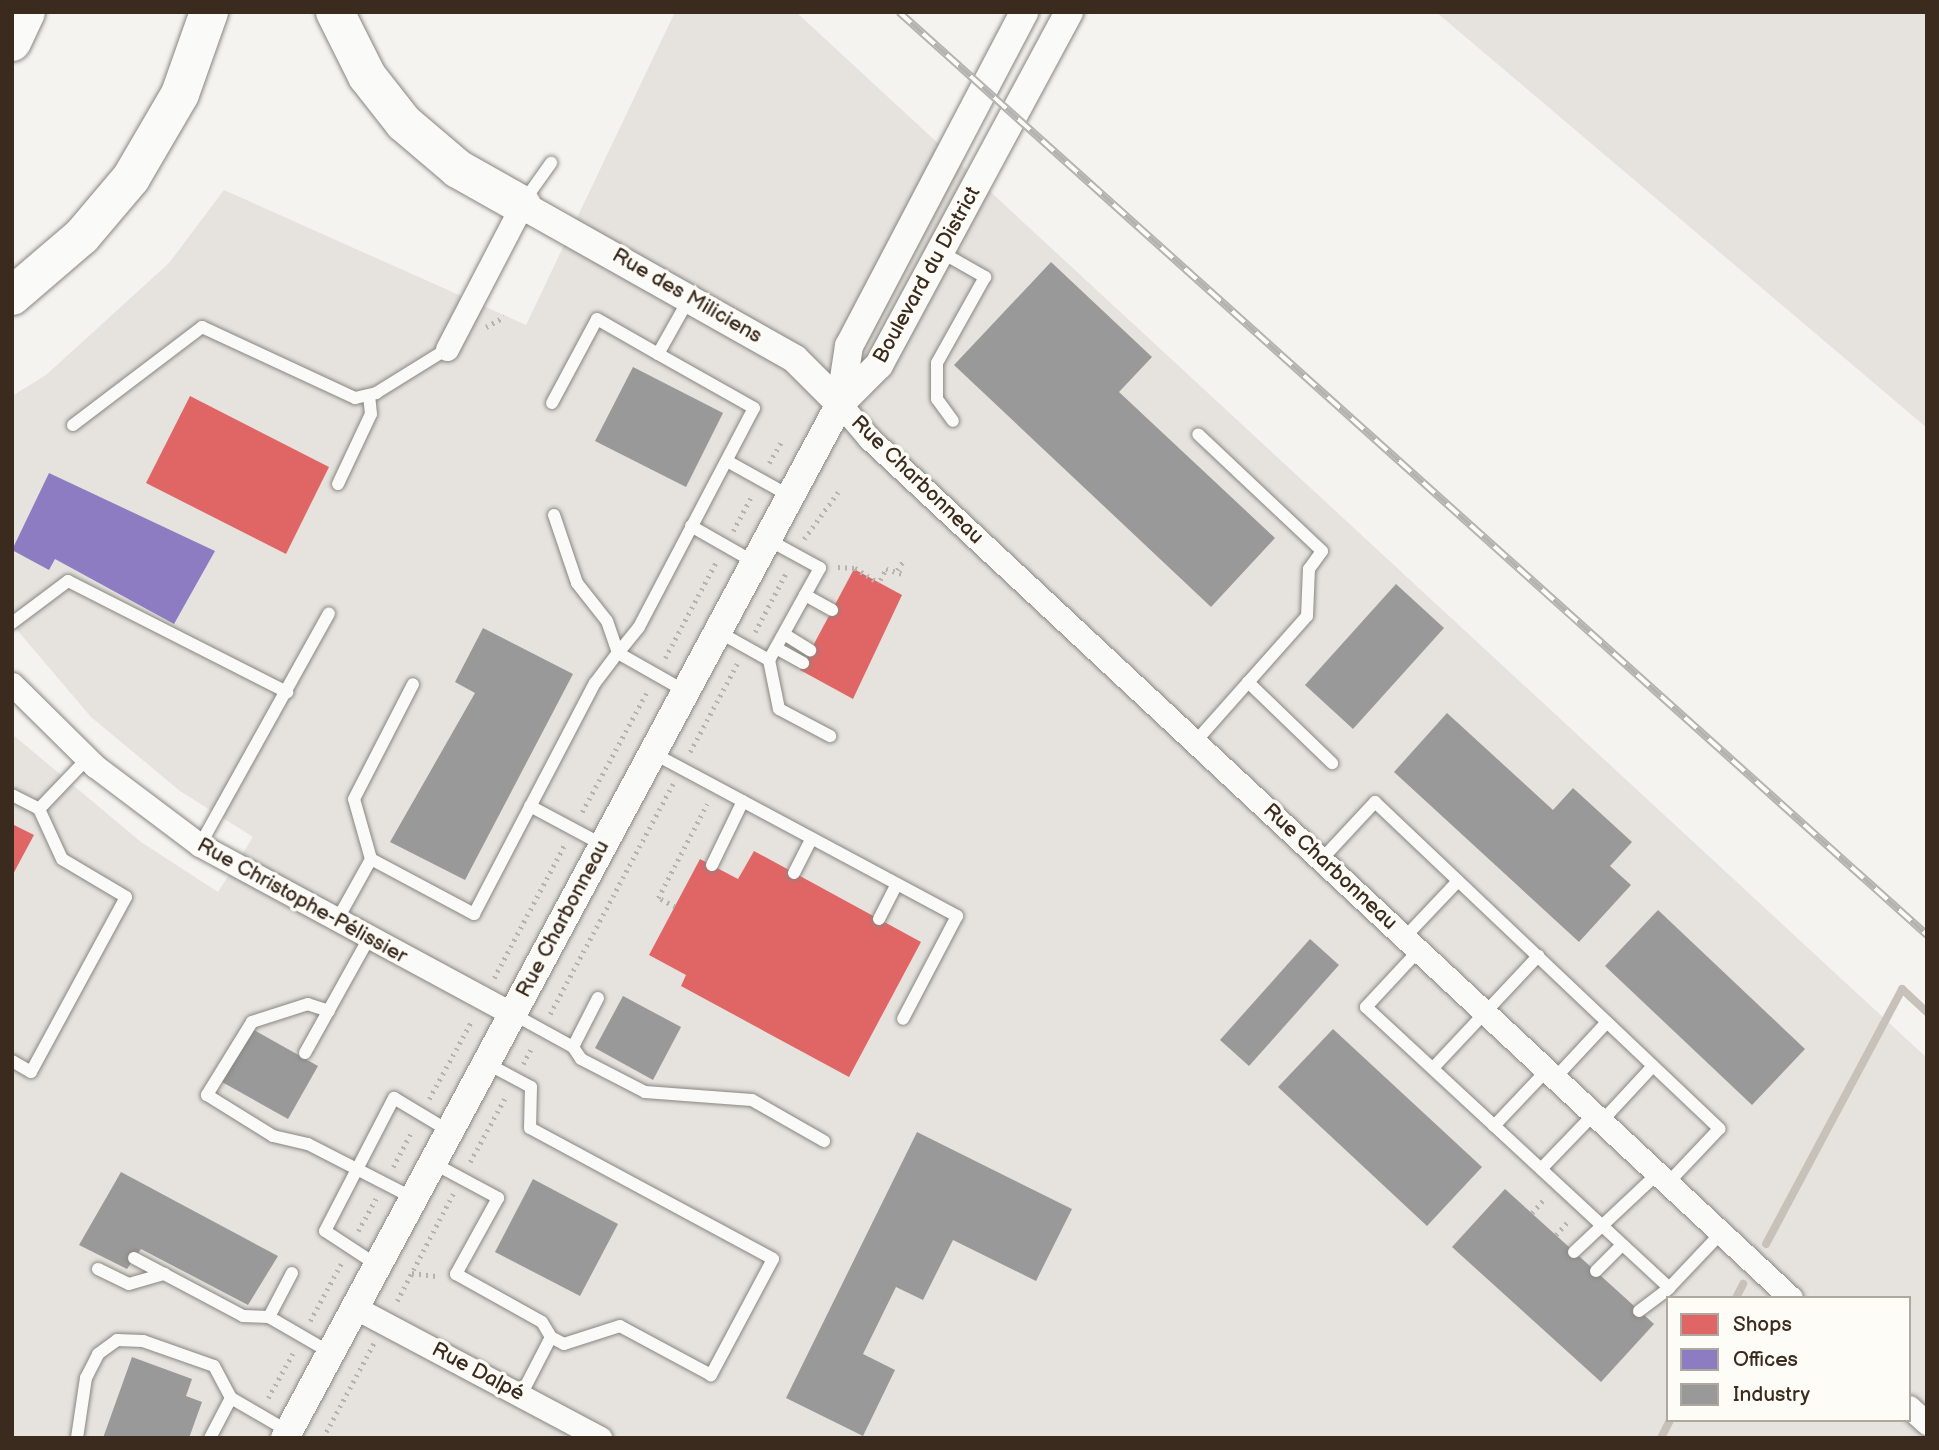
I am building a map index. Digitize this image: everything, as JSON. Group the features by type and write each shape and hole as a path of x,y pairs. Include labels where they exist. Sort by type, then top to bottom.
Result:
{"highway":[{"path":"12,43 26,12"},
{"path":"12,296 82,236 131,178 180,94 209,12"},
{"path":"335,12 367,76 411,130 458,169 523,205"}],"street":[{"name":"Boulevard du District","path":"840,404 849,346 1024,12"},
{"name":"Boulevard du District","path":"840,404 873,374 1069,12"},
{"name":"Rue des Miliciens","path":"523,205 690,296 804,365 840,404"},
{"path":"447,349 523,205"},
{"name":"Rue Charbonneau","path":"286,1435 840,404 1195,741 1789,1296"},
{"name":"Rue Christophe-Pélissier","path":"12,684 87,759 200,845 368,940 512,1014"},
{"name":"Rue Dalpé","path":"355,1307 600,1438"},
{"path":"1911,1409 1927,1423"}],"lane":[{"path":"523,205 551,163"},
{"path":"941,252 985,277 936,363 937,399 953,421"},
{"path":"658,354 690,296"},
{"path":"371,859 474,914 595,683 639,627 754,408 597,319 552,403"},
{"path":"73,425 202,327 348,396 369,396 447,349"},
{"path":"338,484 371,414 369,396"},
{"path":"1195,741 1307,616 1308,569 1322,551 1198,434"},
{"path":"727,461 790,496"},
{"path":"554,515 577,583 607,621 618,653 685,691"},
{"path":"691,526 820,568 769,660 779,709 830,736"},
{"path":"12,623 68,581 287,692"},
{"path":"805,595 832,610"},
{"path":"200,845 329,613"},
{"path":"717,631 769,660"},
{"path":"783,634 810,650"},
{"path":"776,648 803,663"},
{"path":"1248,682 1332,763"},
{"path":"336,922 371,859 354,799 412,684"},
{"path":"652,753 957,916 903,1019"},
{"path":"38,809 87,759"},
{"path":"12,795 38,809 62,859 126,897 31,1072 12,1061"},
{"path":"712,865 743,801"},
{"path":"1322,859 1376,802 1719,1129 1574,1252"},
{"path":"530,806 603,845"},
{"path":"794,873 811,838"},
{"path":"1458,881 1366,1007 1669,1288"},
{"path":"879,919 897,884"},
{"path":"305,1053 368,940"},
{"path":"1433,1069 1538,956"},
{"path":"573,1047 598,998"},
{"path":"329,1011 308,1004 252,1022 207,1095 273,1136 308,1144 358,1167 413,1198"},
{"path":"512,1014 573,1047 581,1059 645,1091 752,1100 824,1141"},
{"path":"1494,1126 1607,1022"},
{"path":"432,1163 498,1198 456,1274 542,1322 551,1338 564,1344 620,1326 711,1375 773,1259 530,1128 531,1087 486,1063"},
{"path":"1541,1169 1653,1066"},
{"path":"377,1265 325,1231 394,1098 449,1131"},
{"path":"1639,1311 1669,1288 1721,1233"},
{"path":"1596,1271 1622,1245"},
{"path":"134,1258 243,1316 269,1317 331,1353"},
{"path":"98,1269 130,1284 165,1274"},
{"path":"269,1317 292,1273"},
{"path":"521,1395 551,1338"},
{"path":"77,1438 89,1372 117,1340 143,1341 214,1366 230,1398 286,1435"},
{"path":"210,1438 230,1398"}],"path":[{"path":"773,457 782,439"},
{"path":"804,539 838,492"},
{"path":"733,531 747,507"},
{"path":"897,569 905,558"},
{"path":"671,646 717,560"},
{"path":"855,568 880,581 886,569 897,569 904,574"},
{"path":"753,635 786,573"},
{"path":"691,751 722,694"},
{"name":"Rue Charbonneau","path":"581,814 640,705"},
{"path":"675,907 658,898 716,786"},
{"name":"Rue Charbonneau","path":"474,1155 671,787"},
{"name":"Rue Charbonneau","path":"513,942 566,844"},
{"path":"427,1104 451,1059"},
{"path":"392,1168 416,1124"},
{"path":"356,1236 377,1197"},
{"path":"424,1278 412,1273 449,1201"},
{"path":"314,1314 345,1258"},
{"path":"272,1391 293,1353"},
{"path":"323,1438 359,1371"}],"shaded area":[{"path":"675,12 796,12 1927,1058 1927,1438 12,1438 12,734 141,842 218,892 253,837 180,791 91,717 12,624 12,396 46,375 169,263 224,190 526,325"},
{"path":"1436,12 1927,12 1927,428"}],"building: Shops":[{"path":"190,396 329,467 286,554 146,483"},
{"path":"854,569 902,595 853,699 800,670"},
{"path":"12,824 34,835 12,876"},
{"path":"754,851 921,942 849,1077 681,986 686,975 649,955 700,859 738,879"}],"building: Offices":[{"path":"49,473 215,551 174,624 55,559 49,570 12,550"}],"building: Industry":[{"path":"1051,262 1152,357 1119,392 1275,538 1211,607 954,365"},
{"path":"633,367 723,413 686,487 595,441"},
{"path":"1396,584 1444,628 1353,729 1305,685"},
{"path":"483,628 573,674 465,880 390,842 475,693 455,682"},
{"path":"1447,713 1553,810 1573,788 1632,842 1610,866 1631,885 1579,942 1394,772"},
{"path":"1658,910 1805,1049 1752,1105 1605,966"},
{"path":"1310,939 1339,965 1249,1066 1220,1040"},
{"path":"623,996 681,1027 653,1080 595,1048"},
{"path":"252,1029 318,1066 288,1119 222,1082"},
{"path":"1333,1029 1482,1167 1427,1226 1278,1087"},
{"path":"917,1132 1072,1209 1036,1281 953,1240 923,1300 896,1287 863,1354 895,1370 863,1436 786,1398"},
{"path":"121,1172 278,1256 248,1305 141,1249 127,1269 79,1245"},
{"path":"533,1179 618,1224 580,1296 495,1252"},
{"path":"1505,1189 1654,1324 1601,1382 1452,1247"},
{"path":"132,1357 192,1379 186,1396 202,1402 189,1438 103,1438"}],"waterway":[{"path":"1766,1244 1902,989 1927,1012"},
{"path":"1737,1296 1743,1284"},
{"path":"1661,1438 1669,1422"}],"railway":[{"path":"899,12 1927,935"}]}
